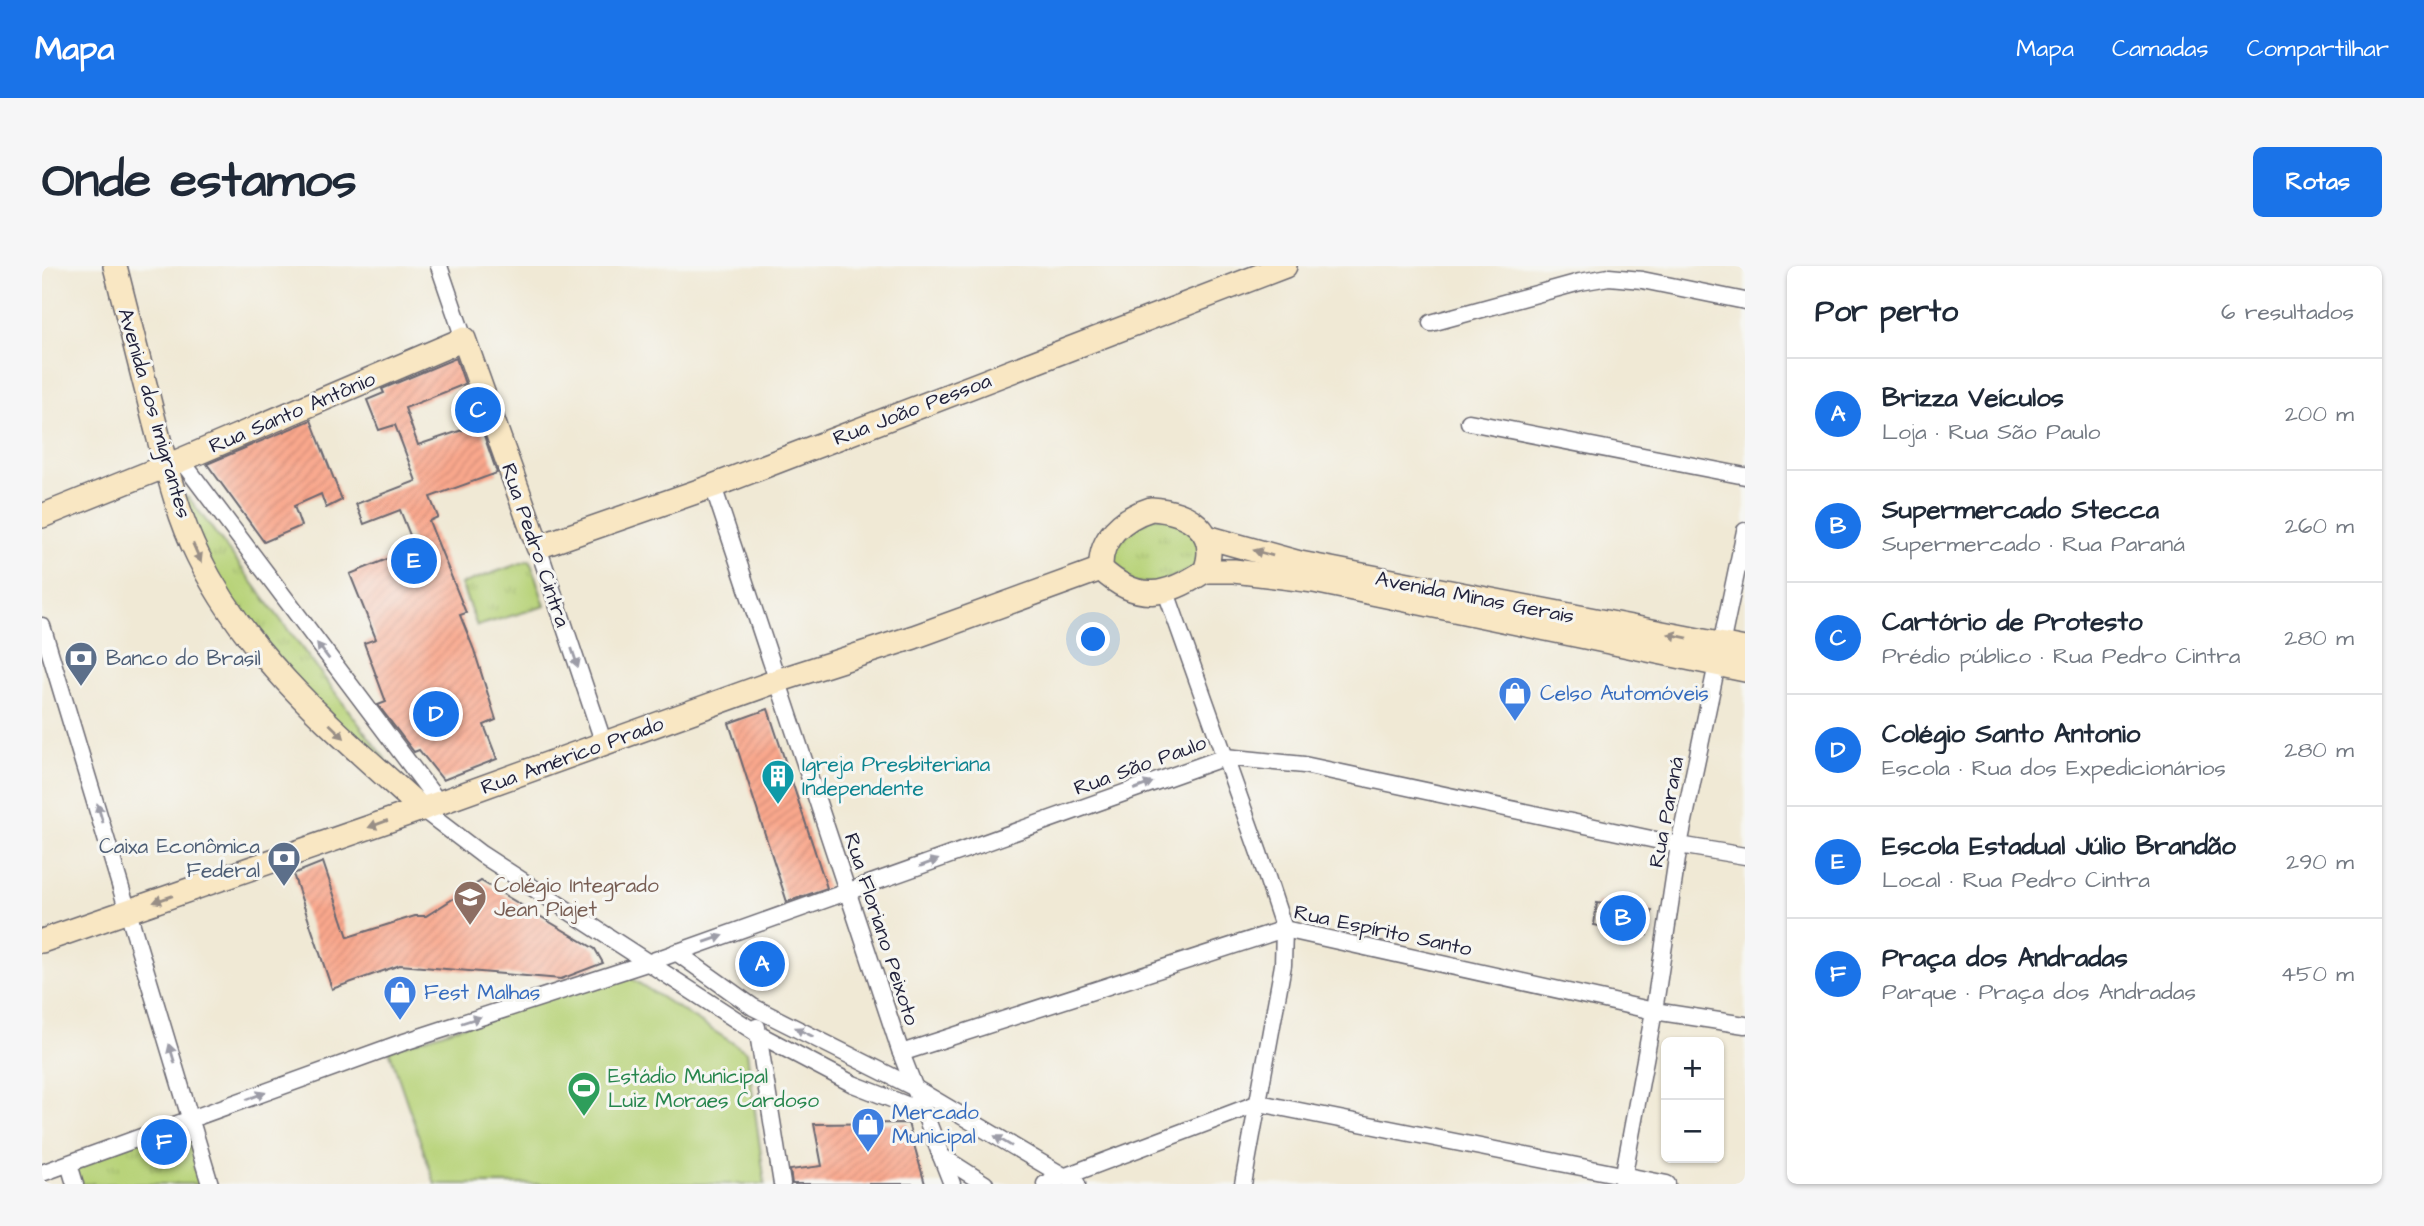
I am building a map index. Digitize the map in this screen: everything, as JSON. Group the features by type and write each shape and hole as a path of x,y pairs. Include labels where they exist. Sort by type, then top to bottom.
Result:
{"street":[{"name":"Avenida dos Imigrantes","path":"115,266 174,463 198,556 224,602 259,651 312,706 430,806"},
{"name":"Rua Pedro Cintra","path":"439,266 604,744"},
{"name":"Rua João Pessoa","path":"538,547 713,486 1285,266"},
{"path":"1431,323 1580,282 1609,277 1642,280 1745,302"},
{"name":"Rua Santo Antônio","path":"42,516 174,463 464,339"},
{"path":"1469,422 1745,476"},
{"path":"174,463 430,806 481,854 758,1034 853,1084 922,1111"},
{"name":"Rua Floriano Peixoto","path":"713,486 901,1053 952,1184"},
{"path":"1151,509 1180,514 1195,523 1207,537 1210,558 1205,571 1166,592 1147,593 1130,589 1114,582 1101,569 1100,555 1108,539 1134,515 1151,509"},
{"name":"Rua Paraná","path":"1622,1180 1654,1011 1679,845 1745,531"},
{"name":"Avenida Minas Gerais","path":"1207,537 1300,563 1720,654 1745,670"},
{"name":"Rua Américo Prado","path":"42,942 777,681 915,637 1101,569"},
{"name":"Avenida Minas Gerais","path":"1205,571 1234,571 1314,581 1720,654 1745,649"},
{"path":"1166,592 1284,929 1283,965 1243,1184"},
{"path":"42,626 210,1184"},
{"name":"Rua São Paulo","path":"42,1173 401,1043 650,962 1225,757 1304,765 1679,845 1745,856"},
{"name":"Rua Espírito Santo","path":"901,1053 1284,929 1654,1011 1745,1025"},
{"path":"676,952 753,1007 913,1087 1077,1184"},
{"path":"753,1007 782,1184"},
{"path":"1045,1184 1258,1102 1622,1180 1667,1184"},
{"path":"941,1156 985,1184"},
{"path":"69,1164 75,1184"}],"green space":[{"path":"176,494 189,498 416,800 258,658"},
{"path":"1144,517 1177,517 1202,543 1199,562 1191,570 1156,584 1133,583 1112,565 1111,550"},
{"path":"530,560 545,606 477,626 461,584"},
{"name":"Estádio Municipal Luiz Moraes Cardoso","path":"623,973 747,1052 765,1184 435,1184 389,1050"},
{"path":"192,1120 210,1184 75,1184 69,1164"}],"building":[{"path":"456,358 465,384 405,408 418,445 480,424 497,473 430,497 438,517 429,521 466,613 460,615 496,720 484,725 497,759 443,780 419,750 414,752 378,705 386,702 364,643 376,639 350,574 415,548 400,510 364,524 356,504 416,481 395,425 379,430 367,400 384,393 382,389"},
{"path":"311,420 342,500 326,508 321,494 294,506 301,526 264,542 207,464"},
{"name":"Igreja Presbiteriana Independente","path":"768,709 827,888 787,902 729,723"},
{"name":"Colégio Integrado Jean Piajet","path":"323,862 348,937 415,916 426,916 481,881 595,949 603,963 561,979 400,965 332,989 293,874"},
{"path":"1597,903 1652,911 1647,935 1594,925"},
{"name":"Mercado Municipal","path":"908,1123 925,1184 792,1184 790,1170 822,1166 814,1124"}],"place":[{"name":"Cartório de Protesto","path":"478,410"},
{"name":"Escola Estadual Júlio Brandão","path":"414,561"},
{"name":"Banco do Brasil","path":"81,688"},
{"name":"Colégio Santo Antonio","path":"436,714"},
{"name":"Celso Automóveis","path":"1515,723"},
{"name":"Igreja Presbiteriana Independente","path":"778,806"},
{"name":"Caixa Econômica Federal","path":"284,888"},
{"name":"Supermercado Stecca","path":"1623,918"},
{"name":"Colégio Integrado Jean Piajet","path":"470,927"},
{"name":"Brizza Veículos","path":"762,964"},
{"name":"Fest Malhas","path":"400,1022"},
{"name":"Estádio Municipal Luiz Moraes Cardoso","path":"584,1118"},
{"name":"Praça dos Andradas","path":"164,1142"},
{"name":"Mercado Municipal","path":"868,1154"}]}
